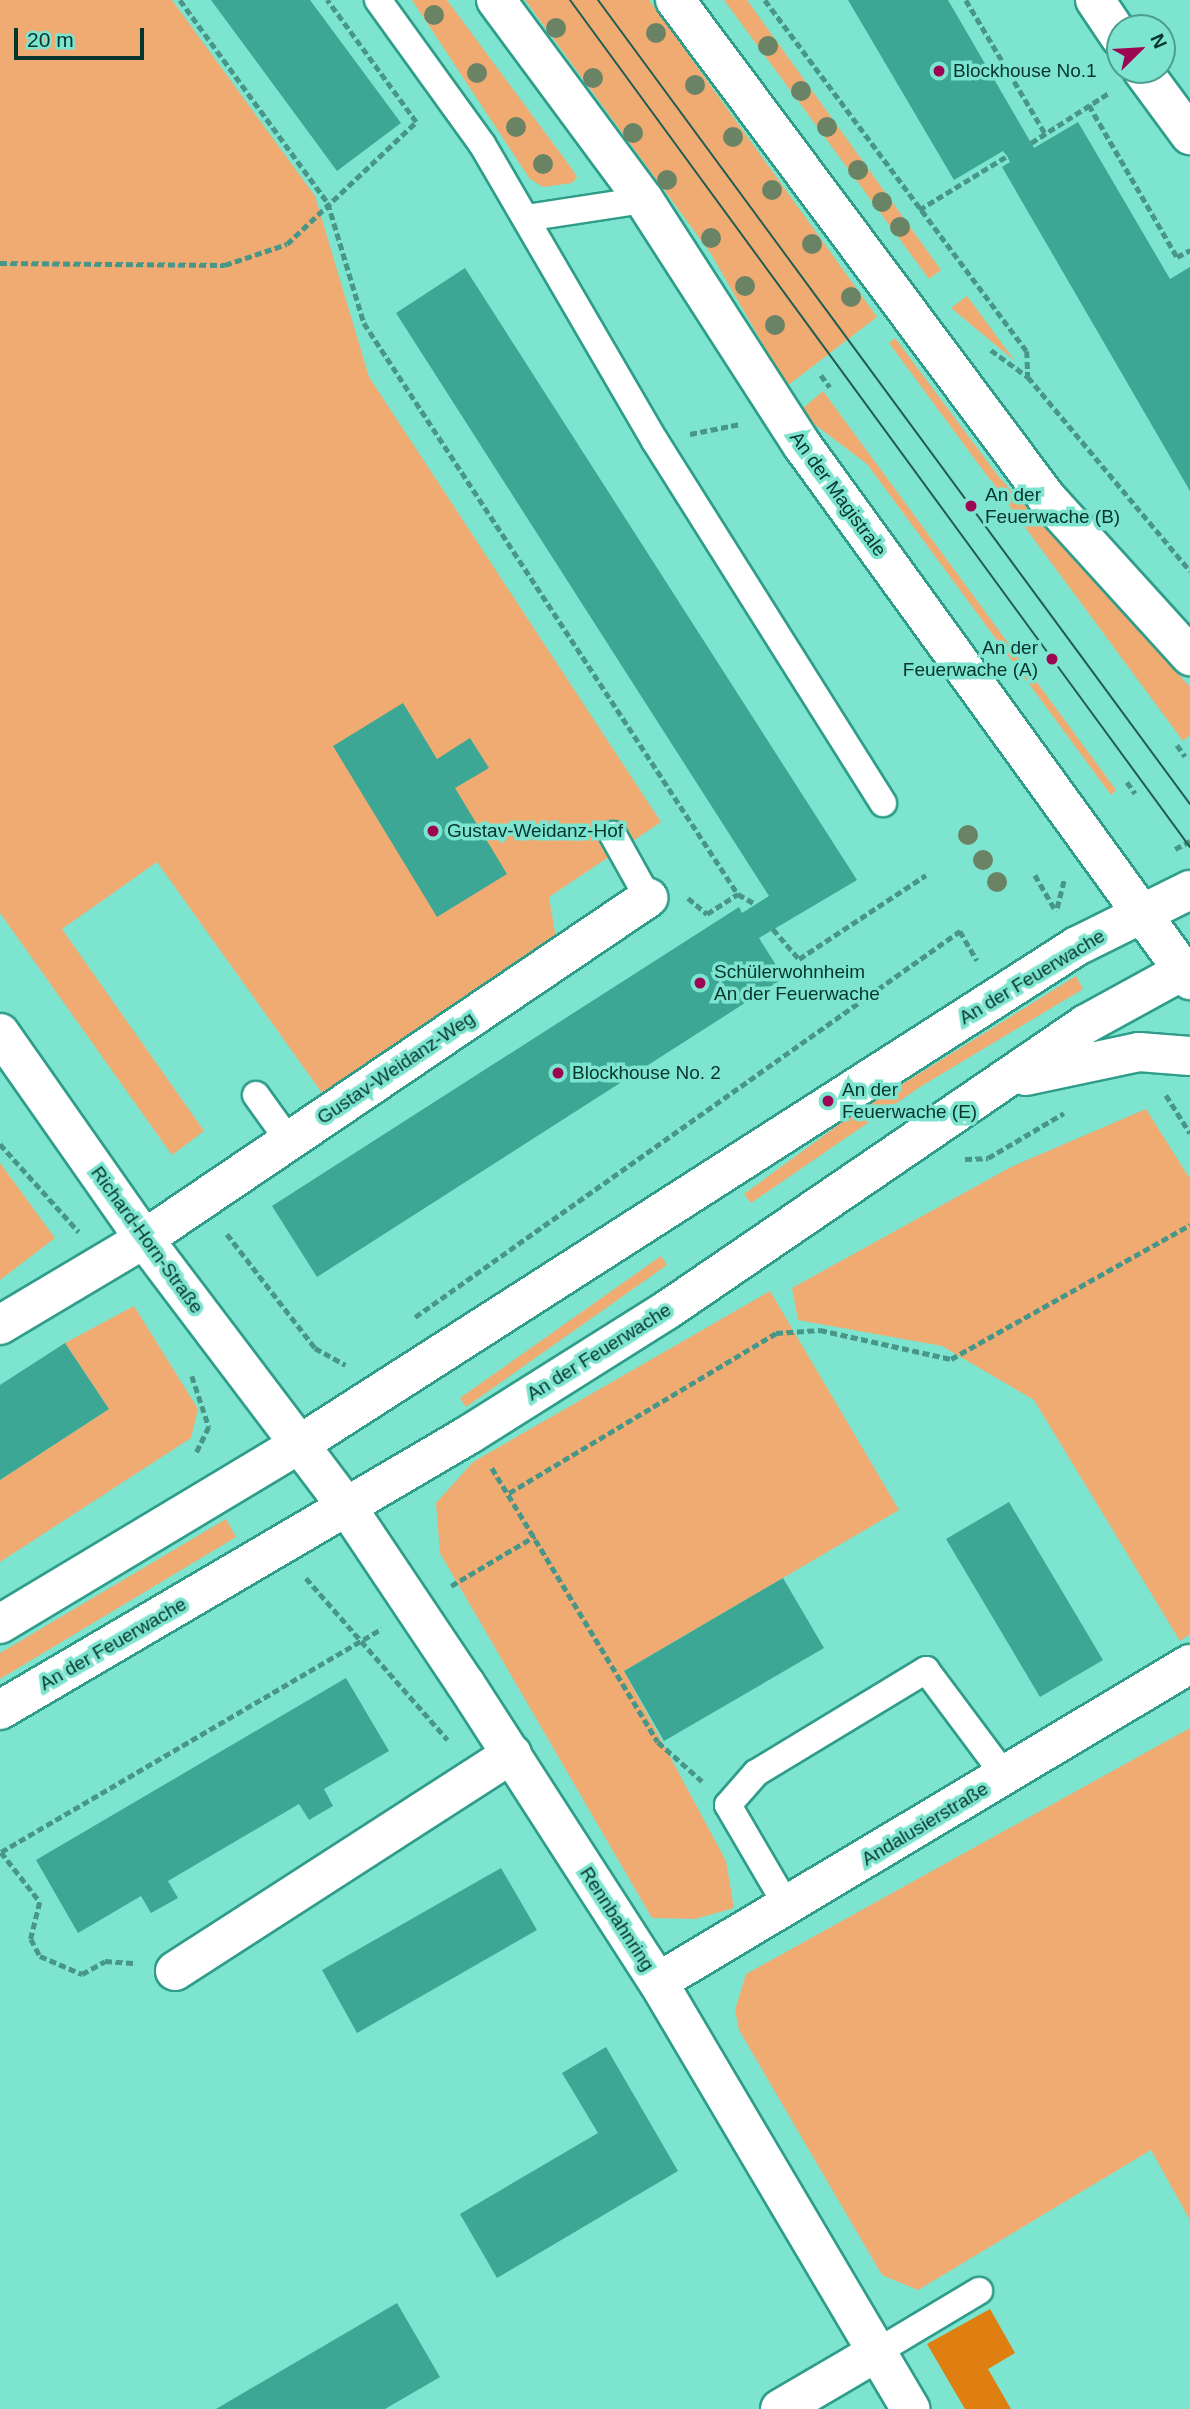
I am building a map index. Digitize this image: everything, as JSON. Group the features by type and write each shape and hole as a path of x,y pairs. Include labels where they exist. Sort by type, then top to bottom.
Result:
{"street":[{"name":"An der Magistrale","path":"496,0 644,200 776,409 1187,973"},
{"path":"675,0 1046,497 1190,656"},
{"path":"1095,0 1106,16"},
{"path":"1153,84 1190,135"},
{"name":"An der Feuerwache","path":"0,1624 300,1444 828,1101 1141,913 1190,890"},
{"name":"Gustav-Weidanz-Weg","path":"0,1325 144,1239 648,898"},
{"name":"An der Feuerwache","path":"0,1710 470,1433 1011,1079 1086,1024 1187,973"},
{"name":"Richard-Horn-Straße","path":"0,1033 144,1239 300,1444"},
{"path":"1011,1079 1139,1052 1190,1056"},
{"name":"Rennbahnring","path":"300,1444 347,1507 415,1608 658,1982 911,2409"},
{"name":"Andalusierstraße","path":"658,1982 1190,1664"},
{"path":"175,1971 512,1754"},
{"path":"780,2409 877,2352"}],"lane":[{"path":"378,0 482,144 655,441 883,803"},
{"path":"526,218 644,200"},
{"path":"612,835 648,898"},
{"path":"256,1095 289,1141"},
{"path":"787,1906 728,1805 755,1773 926,1670 1005,1776"},
{"path":"877,2352 979,2291"}],"path":[{"path":"180,0 328,203 364,323 738,894 755,904"},
{"path":"0,262 225,265 287,244 416,122 327,0"},
{"path":"765,0 919,210 1027,351 1028,377 1190,571"},
{"path":"966,0 1045,133"},
{"path":"1031,143 1122,84"},
{"path":"1089,105 1177,257 1190,250"},
{"path":"919,210 1007,156"},
{"path":"821,375 830,387"},
{"path":"655,441 744,423"},
{"path":"1177,746 1185,756"},
{"path":"1127,782 1135,793"},
{"path":"773,929 799,959 926,875"},
{"path":"648,898 672,884 707,914 738,894"},
{"path":"424,1363 401,1330 424,1310 960,931 983,970"},
{"path":"1162,1089 1174,1090"},
{"path":"949,1160 988,1158 1075,1107"},
{"path":"0,1144 106,1262"},
{"path":"200,1200 315,1348 326,1359 349,1365"},
{"path":"509,1493 776,1333 820,1330 951,1359 1190,1225"},
{"path":"189,1369 209,1427 204,1447 186,1460 219,1492"},
{"path":"470,1433 659,1742 728,1805"},
{"path":"175,1971 105,1961 82,1974 40,1956 31,1940 40,1902 1,1852 364,1640 535,1536"},
{"path":"277,1548 364,1640 476,1776"}],"shaded area":[{"path":"0,0 172,0 315,196 369,377 661,822 549,897 557,944 327,1100 157,862 62,929 204,1131 172,1155 0,913"},
{"path":"412,0 447,0 572,169 577,177 572,183 543,187 530,179"},
{"path":"525,0 649,0 877,317 787,386 711,254"},
{"path":"724,0 747,0 941,270 929,279"},
{"path":"967,296 1015,361 951,308"},
{"path":"895,338 998,476 1190,687 1190,735 1183,741 889,343"},
{"path":"823,391 1116,790 1111,795 867,464 806,418 801,410"},
{"path":"1076,976 1083,989 920,1087 751,1203 744,1194 848,1118"},
{"path":"1146,1109 1190,1179 1190,1634 1180,1641 1034,1400 942,1346 798,1320 792,1288 1011,1167"},
{"path":"0,1163 55,1238 0,1280"},
{"path":"661,1256 667,1265 466,1407 460,1398"},
{"path":"770,1291 899,1510 624,1671 726,1861 734,1908 695,1919 652,1918 440,1553 436,1503 473,1462"},
{"path":"134,1306 198,1409 191,1438 0,1562 0,1480 109,1409 65,1343"},
{"path":"226,1519 236,1537 0,1679 0,1653"},
{"path":"1190,1728 1190,2220 1151,2150 918,2290 882,2275 739,2030 735,2010 746,1974"},
{"path":"990,2309 1015,2353 988,2369 1011,2409 965,2409 927,2344"}],"building":[{"path":"211,0 310,0 401,123 337,171"},
{"path":"848,0 948,0 1034,148 1078,122 1170,279 1190,267 1190,491 1002,167 1010,162 1007,156 1003,151 954,180"},
{"path":"465,268 857,880 759,938 784,978 317,1277 272,1206 739,907 742,913 769,896 396,313"},
{"name":"Gustav-Weidanz-Hof","path":"403,703 437,759 470,738 489,768 455,788 507,874 437,917 333,746"},
{"path":"65,1343 109,1409 0,1480 0,1385"},
{"path":"1009,1502 1103,1660 1040,1697 946,1539"},
{"path":"783,1578 824,1648 664,1741 624,1671"},
{"path":"346,1678 389,1751 324,1789 333,1806 309,1820 299,1804 168,1881 178,1898 151,1913 141,1896 78,1933 36,1860"},
{"path":"501,1868 537,1930 357,2033 322,1970"},
{"path":"606,2047 678,2171 497,2278 460,2214 598,2133 562,2073"},
{"path":"397,2303 440,2377 385,2409 216,2409"}],"tram line":[{"path":"570,0 1190,847"},
{"path":"598,0 1190,804"}],"place":[{"name":"Blockhouse No.1","path":"939,71"},
{"name":"An der Feuerwache (B)","path":"971,506"},
{"name":"An der Feuerwache (A)","path":"1052,659"},
{"name":"Gustav-Weidanz-Hof","path":"433,831"},
{"name":"Schülerwohnheim An der Feuerwache","path":"700,983"},
{"name":"Blockhouse No. 2","path":"558,1073"},
{"name":"An der Feuerwache (E)","path":"828,1101"}]}
